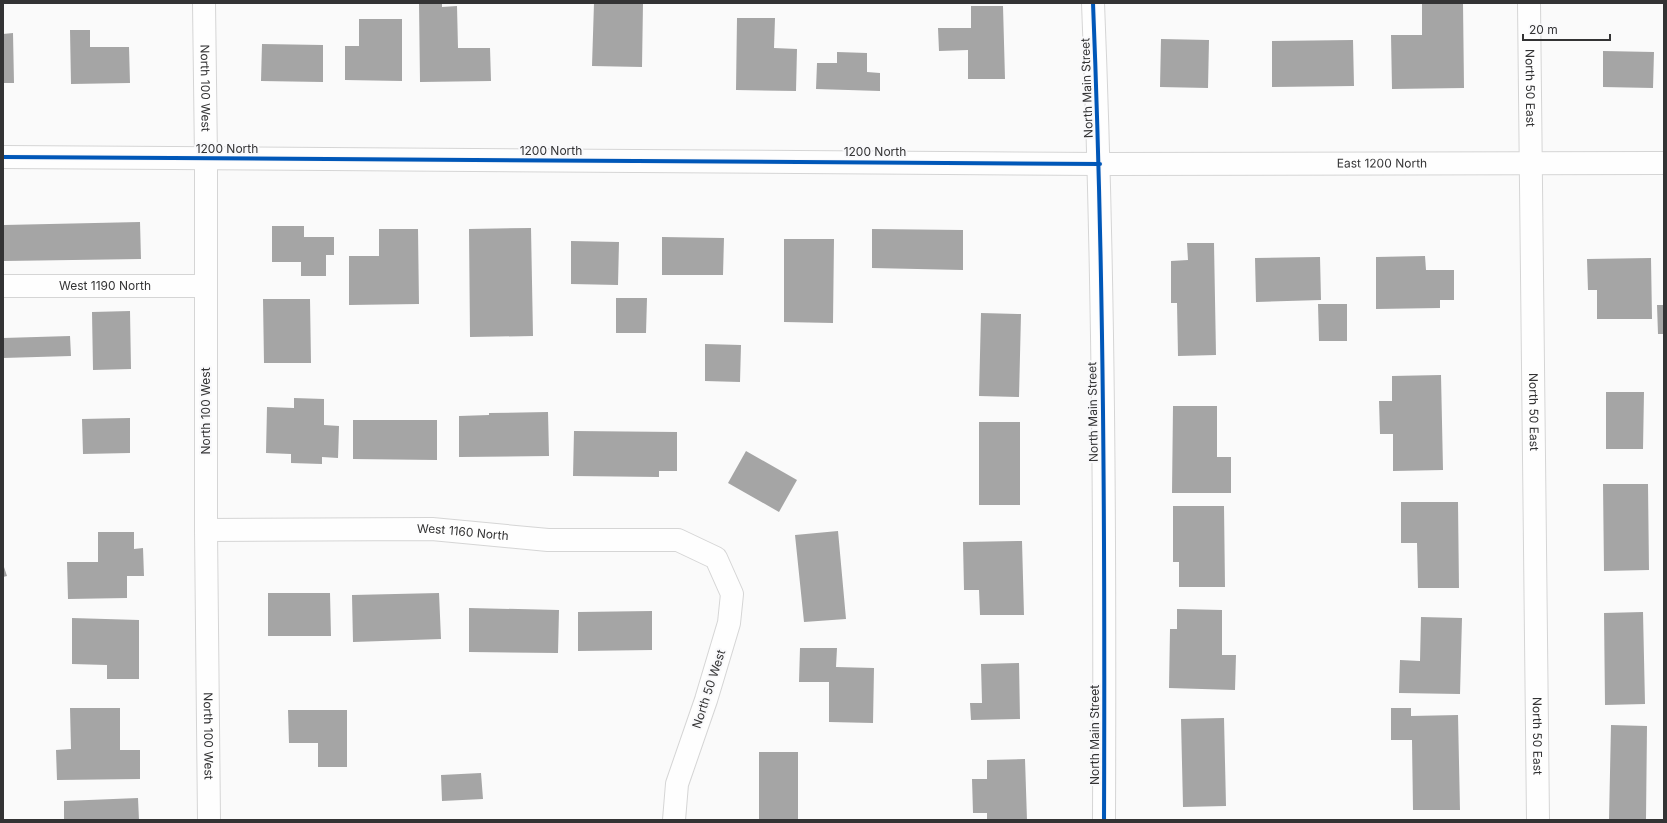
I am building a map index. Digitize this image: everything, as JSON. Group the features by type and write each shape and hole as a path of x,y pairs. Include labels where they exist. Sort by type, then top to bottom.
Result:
{"street":[{"name":"North 100 West","path":"204,3 206,158 206,530 209,820"},
{"name":"North Main Street","path":"1093,3 1100,164 1105,530 1104,820"},
{"name":"North 50 East","path":"1530,3 1538,820"},
{"name":"1200 North","path":"3,157 1100,164"},
{"name":"East 1200 North","path":"1100,164 1664,163"},
{"name":"West 1190 North","path":"3,286 206,286"},
{"name":"West 1160 North","path":"206,530 432,529 548,540 678,540 716,558"},
{"name":"North 50 West","path":"674,820 677,784 706,700 729,623 732,594 716,558"}],"building":[{"path":"419,3 442,3 442,7 457,6 458,48 490,48 491,81 420,82"},
{"path":"594,3 643,3 642,67 592,66"},
{"path":"1422,3 1463,3 1464,88 1392,89 1391,35 1422,35"},
{"path":"971,6 1003,6 1005,79 968,79 968,50 939,51 938,28 971,28"},
{"path":"737,18 775,18 774,48 797,49 796,91 736,90"},
{"path":"359,19 402,19 402,81 345,80 345,46 359,46"},
{"path":"70,30 90,30 90,47 129,47 130,83 71,84"},
{"path":"13,33 14,83 3,83 3,34"},
{"path":"1161,39 1209,40 1208,88 1160,87"},
{"path":"1353,40 1354,86 1272,87 1272,41"},
{"path":"262,44 323,45 323,82 261,81"},
{"path":"1603,51 1654,52 1653,88 1603,87"},
{"path":"837,52 867,53 867,72 880,73 880,91 816,89 817,63 837,63"},
{"path":"140,222 141,259 4,261 4,225"},
{"path":"272,226 304,226 304,237 334,237 334,255 326,255 326,276 301,276 301,262 272,262"},
{"path":"531,228 533,336 470,337 469,229"},
{"path":"379,229 418,229 419,304 349,305 349,256 379,256"},
{"path":"872,229 963,230 963,270 872,268"},
{"path":"662,237 724,238 723,275 662,275"},
{"path":"784,239 834,239 833,323 784,322"},
{"path":"571,241 619,242 618,285 571,284"},
{"path":"1187,243 1214,243 1216,355 1178,356 1177,303 1171,303 1171,261 1188,260"},
{"path":"1425,256 1426,270 1454,270 1454,300 1440,300 1440,308 1376,309 1376,257"},
{"path":"1320,257 1321,300 1256,302 1255,258"},
{"path":"1651,258 1652,319 1597,319 1597,290 1588,290 1587,259"},
{"path":"616,298 647,298 646,333 616,333"},
{"path":"263,299 310,299 311,363 264,363"},
{"path":"1318,304 1347,304 1347,341 1319,341"},
{"path":"1657,305 1664,305 1664,334 1658,334"},
{"path":"130,311 131,369 93,370 92,312"},
{"path":"981,313 1021,314 1019,397 979,396"},
{"path":"70,336 71,356 3,358 3,338"},
{"path":"705,344 741,345 740,382 705,381"},
{"path":"1441,375 1443,470 1393,471 1393,434 1380,434 1379,401 1392,401 1392,376"},
{"path":"1606,392 1644,392 1643,449 1606,449"},
{"path":"294,398 324,399 324,425 339,426 338,458 322,457 322,464 291,463 291,454 266,453 267,407 294,408"},
{"path":"1173,406 1217,406 1217,457 1231,457 1231,493 1172,493"},
{"path":"548,412 549,456 459,457 459,416 489,415 489,413"},
{"path":"130,418 130,453 83,454 82,419"},
{"path":"353,420 437,420 437,460 353,459"},
{"path":"979,422 1020,422 1020,505 979,505"},
{"path":"574,431 677,432 677,471 659,471 659,477 573,476"},
{"path":"746,451 797,480 779,512 728,483"},
{"path":"1603,484 1648,484 1649,570 1604,571"},
{"path":"1401,502 1458,502 1459,588 1418,588 1417,543 1401,543"},
{"path":"1173,506 1224,506 1225,587 1179,587 1179,562 1173,562"},
{"path":"838,531 846,619 804,622 795,535"},
{"path":"98,532 134,532 134,549 143,548 144,576 127,576 127,598 68,599 67,562 98,562"},
{"path":"1022,541 1024,615 980,615 979,590 964,590 963,542"},
{"path":"3,564 7,576 3,577"},
{"path":"268,593 330,593 331,636 268,636"},
{"path":"439,593 441,639 353,642 352,595"},
{"path":"469,608 559,610 558,653 469,652"},
{"path":"1177,609 1222,610 1222,655 1236,655 1235,690 1169,688 1170,629 1177,629"},
{"path":"652,611 652,650 578,651 578,612"},
{"path":"1643,612 1645,704 1605,705 1604,613"},
{"path":"1421,617 1462,618 1460,694 1399,693 1400,660 1420,661"},
{"path":"72,618 139,620 139,679 107,679 107,665 72,664"},
{"path":"800,648 837,648 836,667 874,668 873,723 829,722 829,682 799,682"},
{"path":"1019,663 1020,719 971,720 970,703 982,703 981,664"},
{"path":"70,708 120,708 120,750 140,750 140,779 57,780 56,750 71,749"},
{"path":"1391,708 1411,708 1411,716 1458,715 1460,810 1413,810 1412,740 1391,740"},
{"path":"288,710 347,710 347,767 318,767 318,743 289,743"},
{"path":"1224,718 1226,806 1183,807 1181,719"},
{"path":"1611,725 1647,726 1646,820 1609,820"},
{"path":"759,752 798,752 798,820 759,820"},
{"path":"1025,759 1027,820 987,820 987,813 973,813 972,779 987,779 987,760"},
{"path":"481,773 483,799 442,801 441,775"},
{"path":"138,798 139,820 64,820 64,801"}],"cycle path":[{"path":"1093,3 1102,309 1104,820"},
{"path":"3,157 1100,164"}]}
